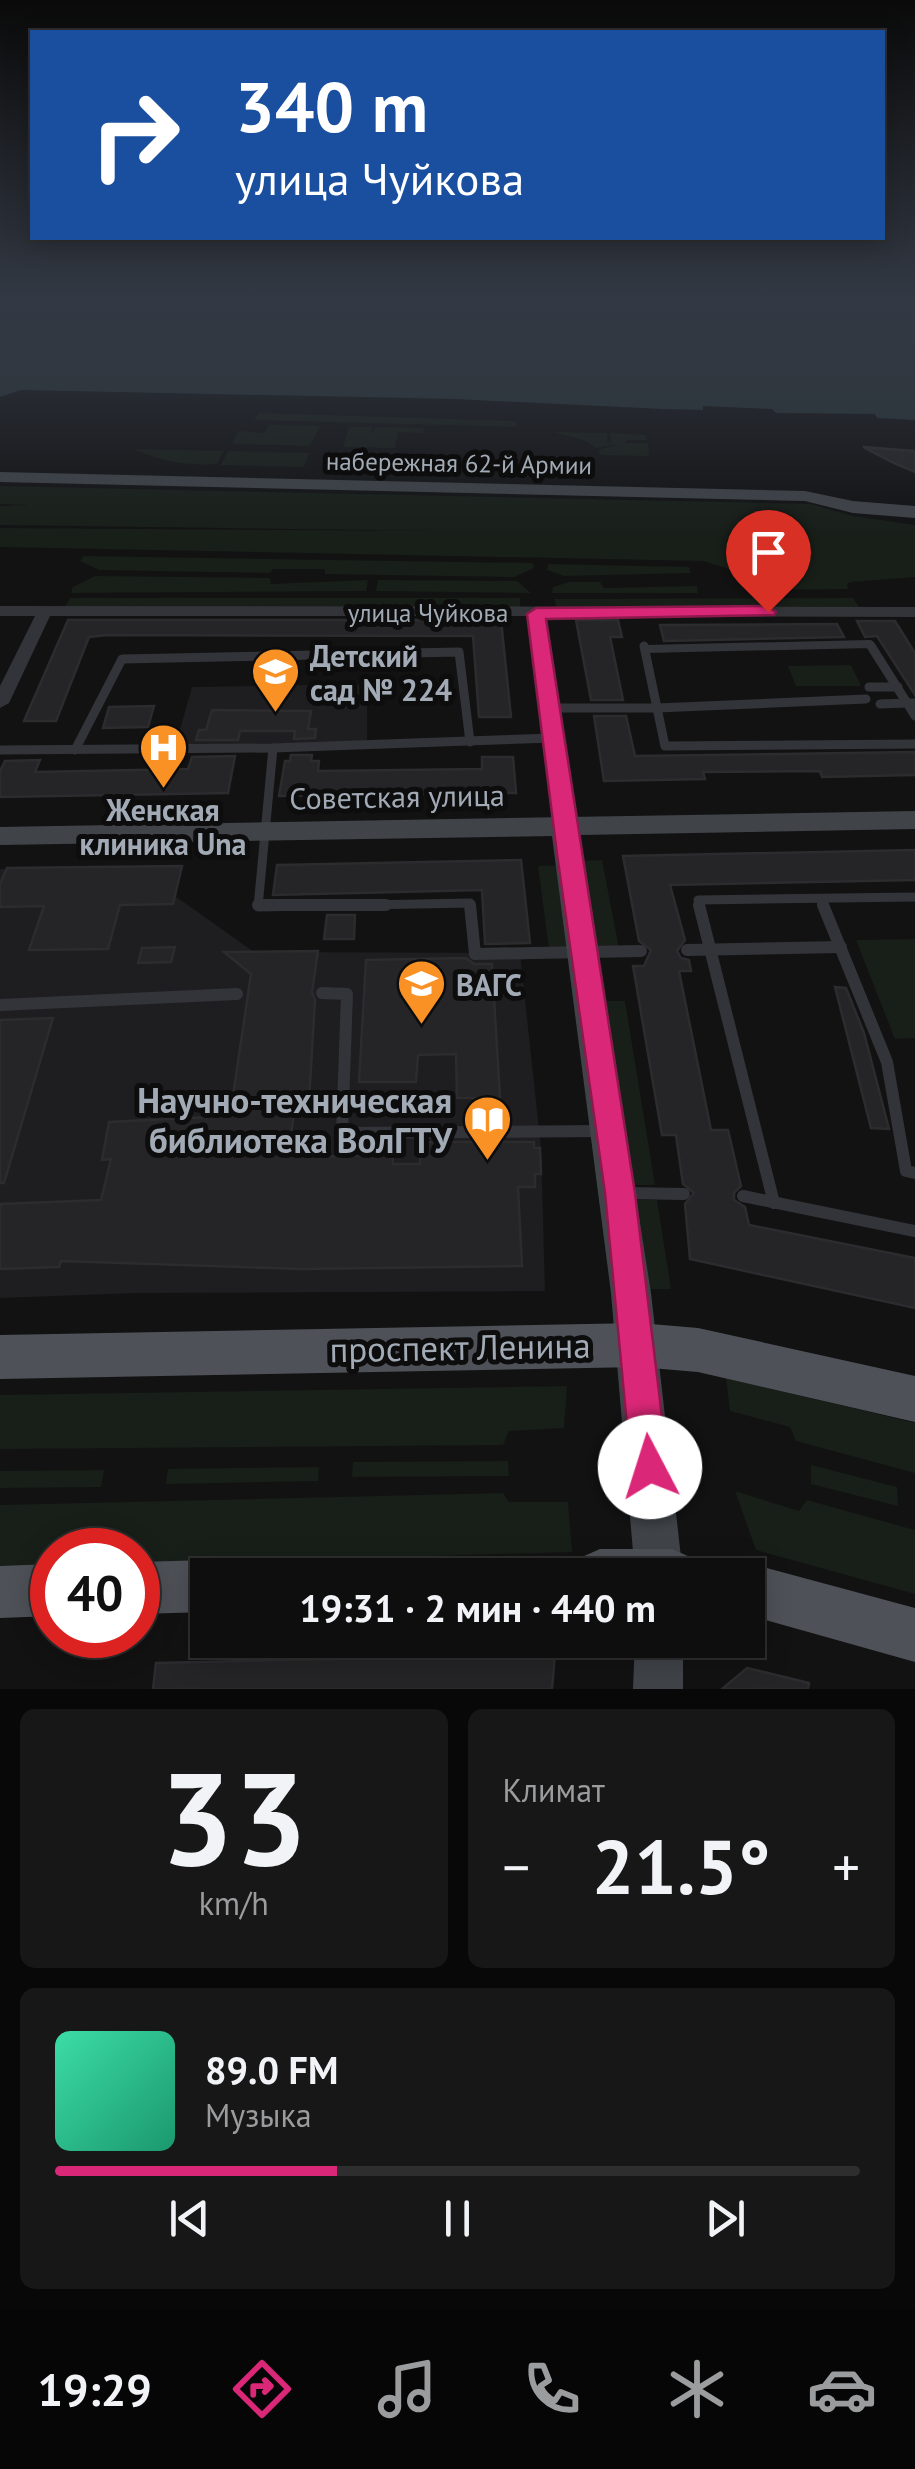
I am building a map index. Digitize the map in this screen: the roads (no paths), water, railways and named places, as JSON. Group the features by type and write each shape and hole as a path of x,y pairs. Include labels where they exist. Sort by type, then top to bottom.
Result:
{"main road":[{"name":"проспект Ленина","path":"0,1357 639,1344 698,1350 915,1400"},
{"path":"160,1587 190,1587"},
{"path":"0,1592 30,1591"},
{"path":"765,1594 915,1635"}],"street":[{"name":"набережная 62-й Армии","path":"0,477 805,496 915,512"},
{"path":"880,504 915,499"},
{"name":"улица Чуйкова","path":"0,611 914,614"},
{"path":"0,703 45,611"},
{"path":"536,614 620,1193 661,1558"},
{"name":"Советская улица","path":"0,836 915,820"},
{"path":"658,1689 659,1658"}],"lane":[{"path":"915,716 911,703 870,644 644,646 664,746 915,744"},
{"path":"75,750 122,659 458,652 470,742"},
{"path":"871,702 864,688 898,688"},
{"path":"548,708 911,703"},
{"path":"0,750 273,748 552,738"},
{"path":"273,748 258,907 470,903 475,954 641,951"},
{"path":"821,898 888,1062 906,1171 915,1174"},
{"path":"774,1202 698,900 915,898"},
{"path":"687,950 841,947"},
{"path":"322,993 347,994 342,1133 611,1131"},
{"path":"0,1005 237,994"},
{"path":"620,1193 684,1194"},
{"path":"743,1196 915,1231"}],"place":[{"name":"Детский сад № 224","path":"275,714"},
{"name":"Женская клиника Una","path":"163,790"},
{"name":"ВАГС","path":"421,1026"},
{"name":"Научно-техническая библиотека ВолГТУ","path":"487,1162"}]}
